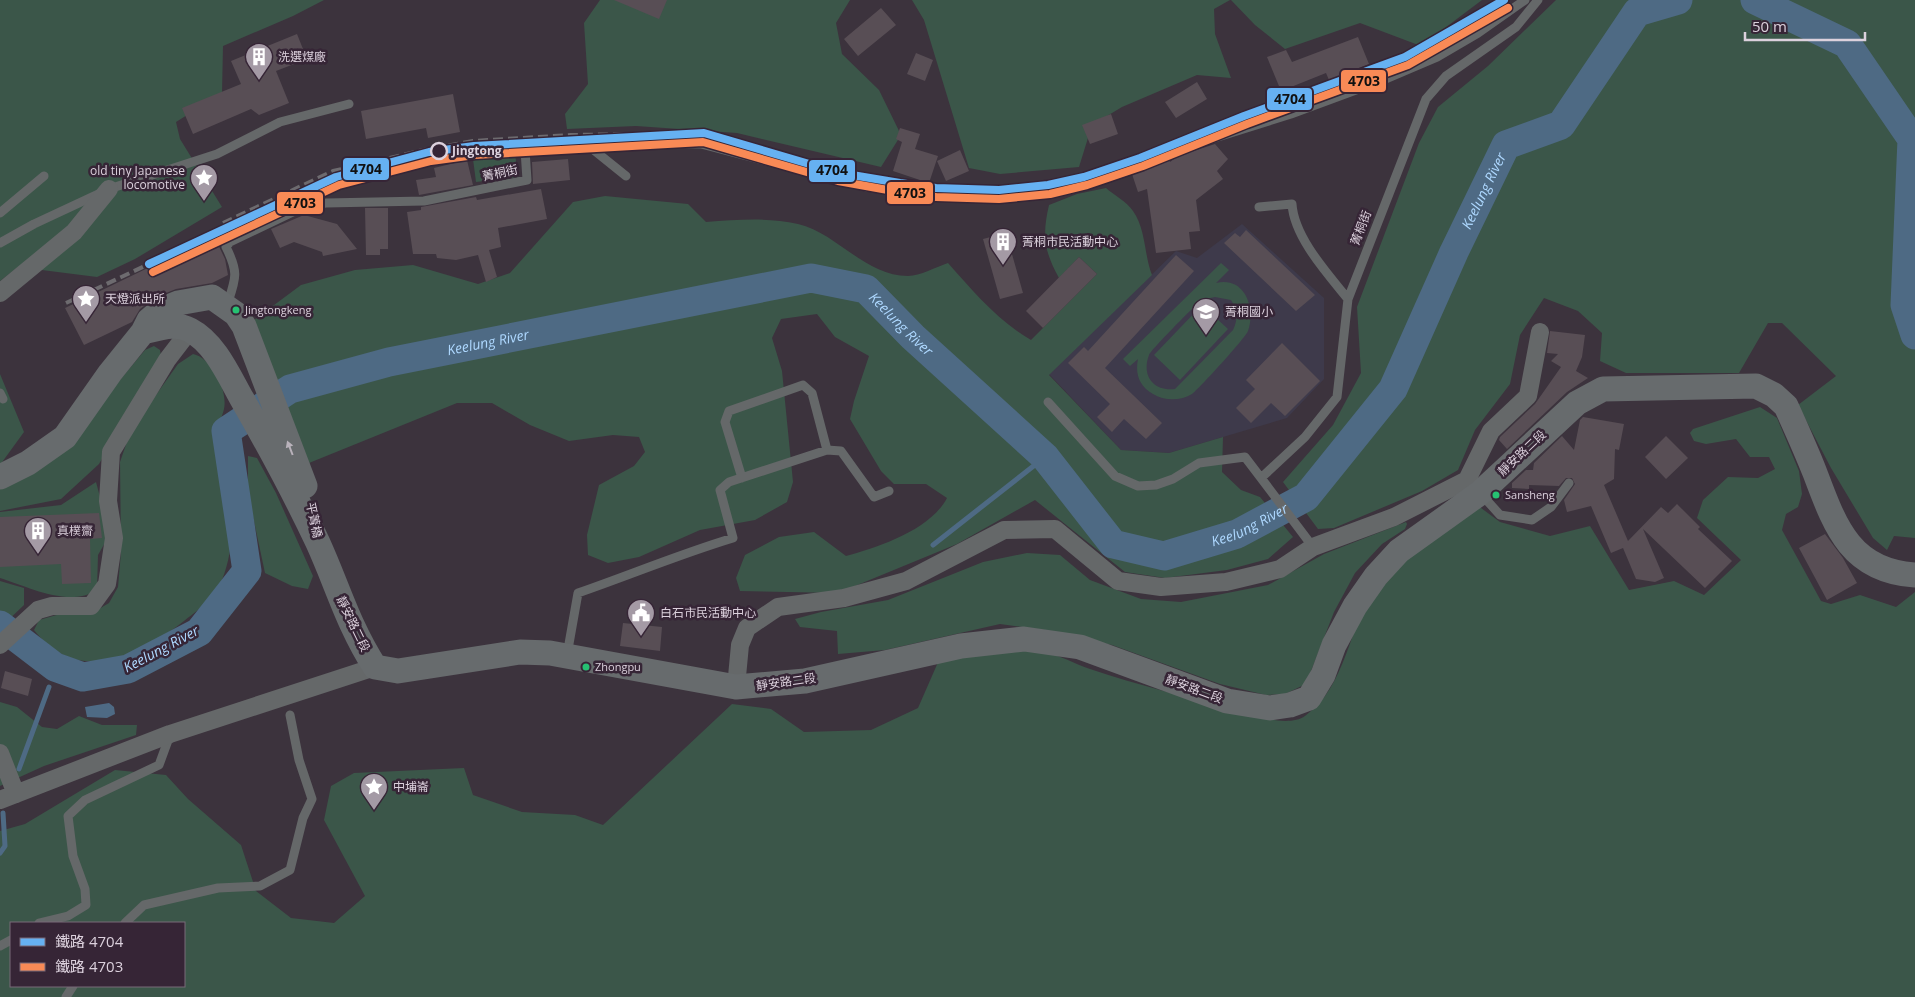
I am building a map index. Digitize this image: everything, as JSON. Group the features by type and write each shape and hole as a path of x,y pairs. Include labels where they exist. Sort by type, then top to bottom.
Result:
{"main road":[{"path":"0,477 28,463 65,437 149,320 161,310 178,303 212,297 227,308"},
{"name":"平菁橋","path":"227,308 236,314 244,326 307,491 319,545"},
{"path":"142,332 174,325 196,334"},
{"name":"平菁橋","path":"196,334 221,362 278,463 319,545"},
{"name":"靜安路二段","path":"319,545 347,618 359,642 375,667 398,671 520,652 550,652 736,688 805,680 961,646 1024,639 1080,648 1227,701 1270,708 1290,705 1309,698 1323,675 1334,645 1355,606 1376,576 1399,551 1473,486 1577,403 1603,389 1756,386 1774,395 1786,406 1833,520 1848,545 1871,564 1898,574 1915,575"}],"street":[{"path":"0,293 74,232 109,189"},
{"path":"736,688 740,645 747,628 778,607 844,598 906,581 1004,530 1055,529 1118,580 1161,587 1226,582 1280,569 1309,540 1394,517 1473,486 1490,431 1528,396 1540,332"},
{"path":"0,645 38,610 52,606 91,606 107,584 114,538 108,501 112,452 167,360 196,334"},
{"path":"0,754 8,797 170,734 375,667"}],"lane":[{"name":"菁桐街","path":"227,308 235,283 235,266 226,247 230,242 295,211 326,203 424,201 527,180 525,150 652,143 701,144 866,187 963,196 1005,196 1043,192 1083,184 1176,150 1291,114 1383,80 1437,57 1478,33 1525,0"},
{"name":"菁桐街","path":"1261,478 1305,437 1338,397 1348,299 1426,99 1446,76 1516,27 1538,0"},
{"path":"0,243 34,224 109,189 217,154 280,122 349,104"},
{"path":"590,147 626,176"},
{"path":"0,213 44,176"},
{"path":"1259,207 1292,204 1293,219 1320,265 1348,299"},
{"path":"742,478 726,422 729,411 803,385 812,393 826,450"},
{"path":"1048,402 1115,476 1138,486 1156,485 1173,479 1199,463 1245,457 1309,540"},
{"path":"567,656 578,593 632,574 677,555 733,538 720,490 729,482 826,450 841,452 874,497 889,491"},
{"path":"1473,486 1500,515 1532,520 1551,507 1569,483"},
{"path":"126,922 144,904 218,888 260,886 290,870 303,818 312,799 299,760 290,715"},
{"path":"43,922 68,916 86,905 85,889 73,856 68,816 85,800 159,765 170,734"}],"shaded area":[{"name":"菁桐國小","path":"1242,224 1324,298 1324,379 1287,418 1169,453 1121,450 1049,374 1176,251 1197,258"}],"green space":[{"path":"0,0 324,0 293,16 223,46 222,93 176,122 180,139 222,207 135,259 97,277 18,267 0,281"},
{"path":"600,0 850,0 836,23 842,54 879,90 901,135 881,167 737,133 636,126 567,129 565,114 588,84 584,23"},
{"path":"912,0 1230,0 1214,9 1215,34 1231,78 1197,75 1122,107 1092,125 1079,167 1000,174 969,168 924,20"},
{"path":"1231,0 1482,0 1421,46 1360,23 1285,49 1255,25"},
{"path":"1556,0 1915,0 1915,538 1894,536 1887,550 1873,538 1831,468 1798,405 1836,376 1782,323 1768,323 1739,373 1626,373 1600,361 1602,333 1578,311 1544,298 1520,335 1510,384 1475,430 1458,470 1422,491 1334,528 1318,529 1283,482 1333,425 1361,373 1357,307 1419,143 1438,107 1488,66"},
{"path":"515,153 518,177 476,182 473,159"},
{"path":"1106,188 1127,205 1137,218 1143,234 1152,275 1049,375 1121,450 1169,453 1223,437 1222,472 1241,490 1260,497 1293,537 1268,559 1227,570 1165,578 1125,572 1035,500 957,544 838,593 740,591 736,578 745,555 779,537 814,532 846,556 903,536 929,519 947,498 926,484 894,484 881,471 850,419 869,356 835,337 817,314 781,319 772,338 782,371 793,482 787,502 755,520 700,530 639,557 608,563 588,555 587,535 599,485 634,466 645,452 639,437 613,435 569,441 530,425 492,403 457,403 309,463 254,320 301,285 355,270 413,265 478,284 510,273 573,202 605,196 688,204 706,222 763,220 798,224 826,236 878,269 893,274 913,276 948,263 997,315 1031,340 1097,274 1079,257 1059,278 1047,251 1045,234 1049,205 1077,194"},
{"path":"1221,263 1229,270 1216,283 1226,282 1234,284 1246,296 1250,313 1248,331 1222,363 1192,394 1178,399 1167,399 1157,396 1148,391 1141,383 1137,370 1138,359 1130,366 1123,359","holes":["1215,297 1231,300 1236,315 1233,330 1175,389 1161,388 1155,385 1148,376 1147,363 1149,355 1157,345 1200,302"]},
{"path":"1202,305 1228,329 1180,380 1154,355"},
{"path":"154,346 160,350 161,356 99,464 61,499 0,511 0,485 72,437 145,350"},
{"path":"193,354 200,357 212,368 224,393 224,409 213,435 224,471 231,507 231,544 222,580 211,598 200,608 166,634 147,645 128,654 108,660 88,661 69,657 51,647 34,630 39,620 60,614 92,613 109,603 118,587 121,552 120,462 131,430 178,364"},
{"path":"0,374 24,432 0,465"},
{"path":"1760,407 1777,418 1799,471 1802,494 1798,507 1786,514 1782,530 1821,601 1831,604 1860,595 1896,607 1915,592 1915,997 0,997 0,831 25,824 115,770 166,775 188,799 241,845 256,891 291,918 334,923 365,896 324,820 331,786 354,773 464,768 473,795 522,812 575,815 603,825 732,704 771,709 804,732 871,730 918,708 939,660 1005,650 1031,650 1050,653 1108,675 1248,715 1289,721 1305,716 1319,703 1330,688 1339,672 1368,602 1388,574 1412,552 1477,505 1500,522 1550,536 1590,526 1629,590 1674,581 1704,595 1741,560 1697,518 1703,500 1728,477 1758,478 1775,469 1769,457 1750,457 1736,439 1706,444 1694,441 1690,433 1693,429"},
{"path":"248,456 257,458 276,493 313,576 308,589 292,586 265,573 248,493"},
{"path":"96,482 110,534 98,555 97,590 86,595 62,596 49,594 0,578 0,512 61,505"},
{"path":"1406,522 1405,529 1382,544 1355,573 1334,612 1306,684 1285,694 1266,695 1220,684 1112,645 1045,630 1000,624 885,650 838,654 837,631 800,627 795,619 821,612 888,600 983,562 1027,553 1060,555 1090,580 1141,599 1181,602 1268,585 1324,554"},
{"path":"0,581 24,588 24,605 0,628"},
{"path":"0,702 17,707 42,727 57,729 79,716 102,725 137,725 136,735 44,766 0,786"}],"water":[{"path":"109,703 114,707 115,714 107,718 87,717 85,707"}],"building":[{"path":"614,0 667,0 659,19"},
{"path":"881,8 896,25 858,56 844,39"},
{"name":"洗選煤廠","path":"297,34 307,59 276,71 289,103 259,115 251,109 193,134 182,108 241,84 231,61"},
{"path":"1358,37 1369,64 1329,80 1326,73 1281,91 1267,57 1286,50 1292,62"},
{"path":"916,53 933,60 925,81 907,74"},
{"path":"1197,82 1207,99 1176,118 1165,102"},
{"path":"453,94 460,132 428,138 426,128 366,139 361,111"},
{"path":"1111,114 1118,134 1090,144 1082,125"},
{"path":"900,128 920,134 915,149 938,156 929,183 893,171 902,142 896,139"},
{"path":"1215,144 1228,159 1217,171 1223,179 1196,200 1200,231 1189,232 1191,249 1156,253 1147,189 1138,192 1132,174 1169,159 1170,162 1178,156"},
{"path":"960,150 969,171 946,181 937,161"},
{"path":"568,159 570,180 533,184 532,162"},
{"path":"467,160 473,185 419,195 416,180 436,177 434,168"},
{"path":"541,189 547,219 498,228 501,247 489,250 497,277 486,282 478,255 456,260 437,258 436,254 413,254 407,212 421,210 421,207 476,197 477,200"},
{"path":"365,208 388,208 388,249 380,249 380,255 366,255"},
{"path":"304,215 337,224 357,249 323,256 322,252 294,242 280,248 271,229"},
{"path":"1246,230 1315,295 1296,311 1224,243 1235,233 1240,237"},
{"name":"菁桐市民活動中心","path":"1006,233 1023,293 1000,299 983,239"},
{"path":"214,236 225,259 228,275 212,283 176,289 156,297 140,309 132,322 84,345 65,308"},
{"path":"1176,255 1194,271 1105,368 1162,423 1146,439 1124,419 1112,432 1097,417 1110,404 1068,363 1084,347 1088,351"},
{"path":"1079,257 1097,274 1043,328 1026,311"},
{"path":"1550,331 1585,335 1582,357 1576,371 1588,378 1567,392 1507,449 1499,440 1500,437 1535,404 1561,367 1551,361 1558,354 1547,353"},
{"path":"1282,343 1320,381 1285,416 1271,403 1251,423 1236,408 1255,389 1246,380"},
{"path":"1583,417 1624,424 1619,450 1615,449 1614,479 1604,485 1628,541 1661,507 1668,513 1677,504 1700,527 1698,529 1732,561 1705,588 1643,529 1664,578 1655,582 1636,579 1623,548 1611,553 1591,506 1567,512 1564,500 1575,484 1572,478 1566,478 1559,486 1529,485 1529,489 1512,488 1512,483 1526,470 1533,470 1534,463 1562,436 1574,450 1580,420"},
{"path":"1666,436 1688,458 1666,479 1645,457"},
{"name":"真樸齋","path":"99,513 102,538 90,539 91,583 62,584 61,564 0,567 0,517"},
{"path":"1825,534 1843,558 1857,583 1827,600 1799,548"},
{"name":"白石市民活動中心","path":"623,623 662,627 660,651 620,646"},
{"path":"5,671 32,679 28,696 1,688"}],"waterway":[{"name":"Keelung River","path":"0,625 55,667 83,677 128,669 199,632 247,571 226,431 290,389 389,362 811,278 866,289 913,337 1045,457 1113,544 1164,556 1237,534 1306,497 1393,389 1454,252 1506,145 1561,125 1637,12 1678,0"},
{"name":"Keelung River","path":"1755,0 1847,44 1912,139 1905,305 1915,335"},
{"path":"933,545 1045,457"},
{"name":"Keelung River","path":"54,671 55,667"},
{"path":"19,769 49,687"},
{"path":"0,853 5,846 3,813"}],"railway":[{"path":"223,223 333,171 428,149 473,141 571,135 704,133"},
{"path":"66,303 149,264"}],"rail line":[{"name":"4704","path":"149,264 336,177 429,152 474,146 704,133 840,173 900,183 936,188 999,190 1048,185 1084,177 1140,158 1244,116 1405,57 1504,0"},
{"name":"4703","path":"153,272 339,185 431,161 475,155 703,142 838,181 899,192 936,197 999,199 1050,194 1087,185 1143,166 1247,124 1408,65 1508,8"}],"place":[{"name":"洗選煤廠","path":"259,81"},
{"name":"Jingtong","path":"439,151"},
{"name":"old tiny Japanese locomotive","path":"204,202"},
{"name":"菁桐市民活動中心","path":"1003,266"},
{"name":"Jingtongkeng","path":"236,310"},
{"name":"天燈派出所","path":"86,323"},
{"name":"菁桐國小","path":"1206,336"},
{"name":"Sansheng","path":"1496,495"},
{"name":"真樸齋","path":"38,555"},
{"name":"白石市民活動中心","path":"641,637"},
{"name":"Zhongpu","path":"586,667"},
{"name":"中埔崙","path":"374,811"}]}
